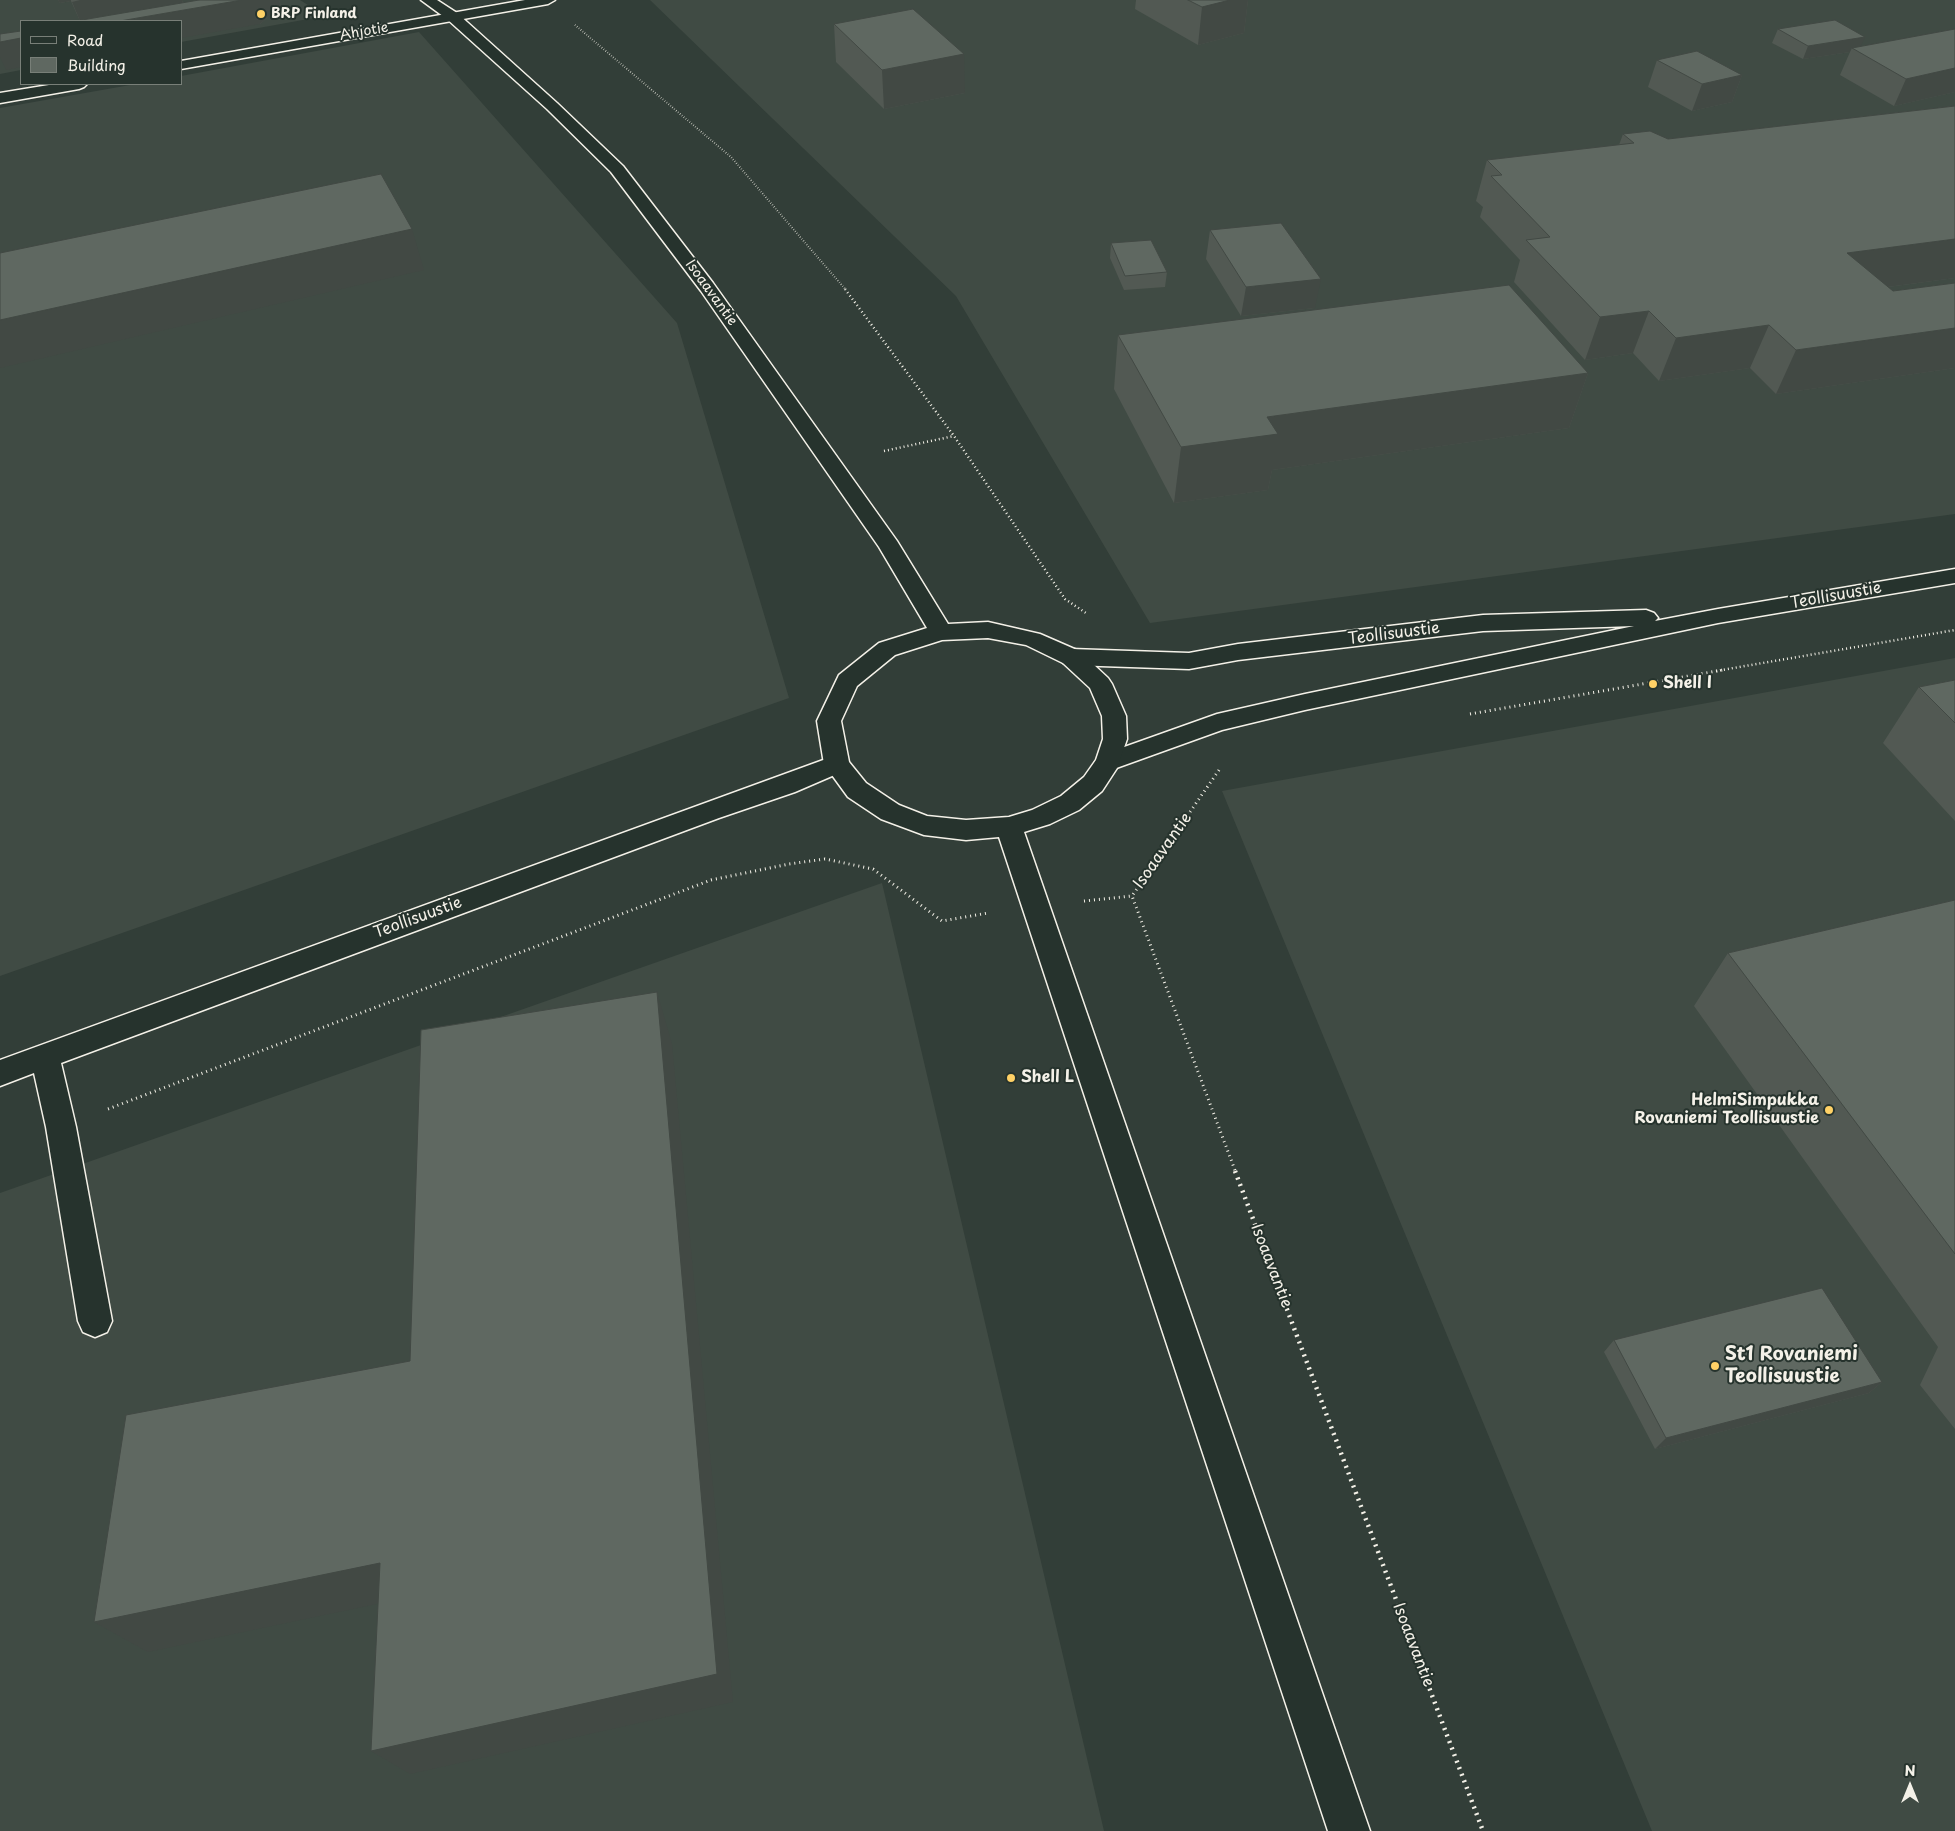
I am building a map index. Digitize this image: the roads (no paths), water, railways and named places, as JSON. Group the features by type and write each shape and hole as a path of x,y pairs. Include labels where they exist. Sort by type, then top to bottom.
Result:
{"main road":[{"name":"Isoaavantie","path":"428,0 452,16 618,169 707,287 889,546 941,632"},
{"name":"Ahjotie","path":"182,65 543,1"},
{"path":"0,98 73,85"},
{"name":"Teollisuustie","path":"1108,762 1218,723 1305,702 1718,616 1955,576"},
{"name":"Teollisuustie","path":"1071,657 1189,661 1238,652 1483,623 1718,616"},
{"path":"988,630 1032,639 1071,657 1100,684 1114,716 1115,739 1108,762 1093,784 1070,803 1042,817 1009,827 966,830 924,824 890,812 857,790 837,764 829,721 847,681 887,649 941,632 988,630"},
{"name":"Teollisuustie","path":"0,1073 700,814 786,785 837,764"},
{"path":"1009,827 1349,1831"},
{"path":"45,1056 61,1127 94,1321"}],"place":[{"name":"BRP Finland","path":"261,14"},
{"name":"Shell I","path":"1653,684"},
{"name":"Shell L","path":"1011,1078"},
{"name":"HelmiSimpukka Rovaniemi Teollisuustie","path":"1829,1110"},
{"name":"St1 Rovaniemi Teollisuustie","path":"1715,1366"}]}
